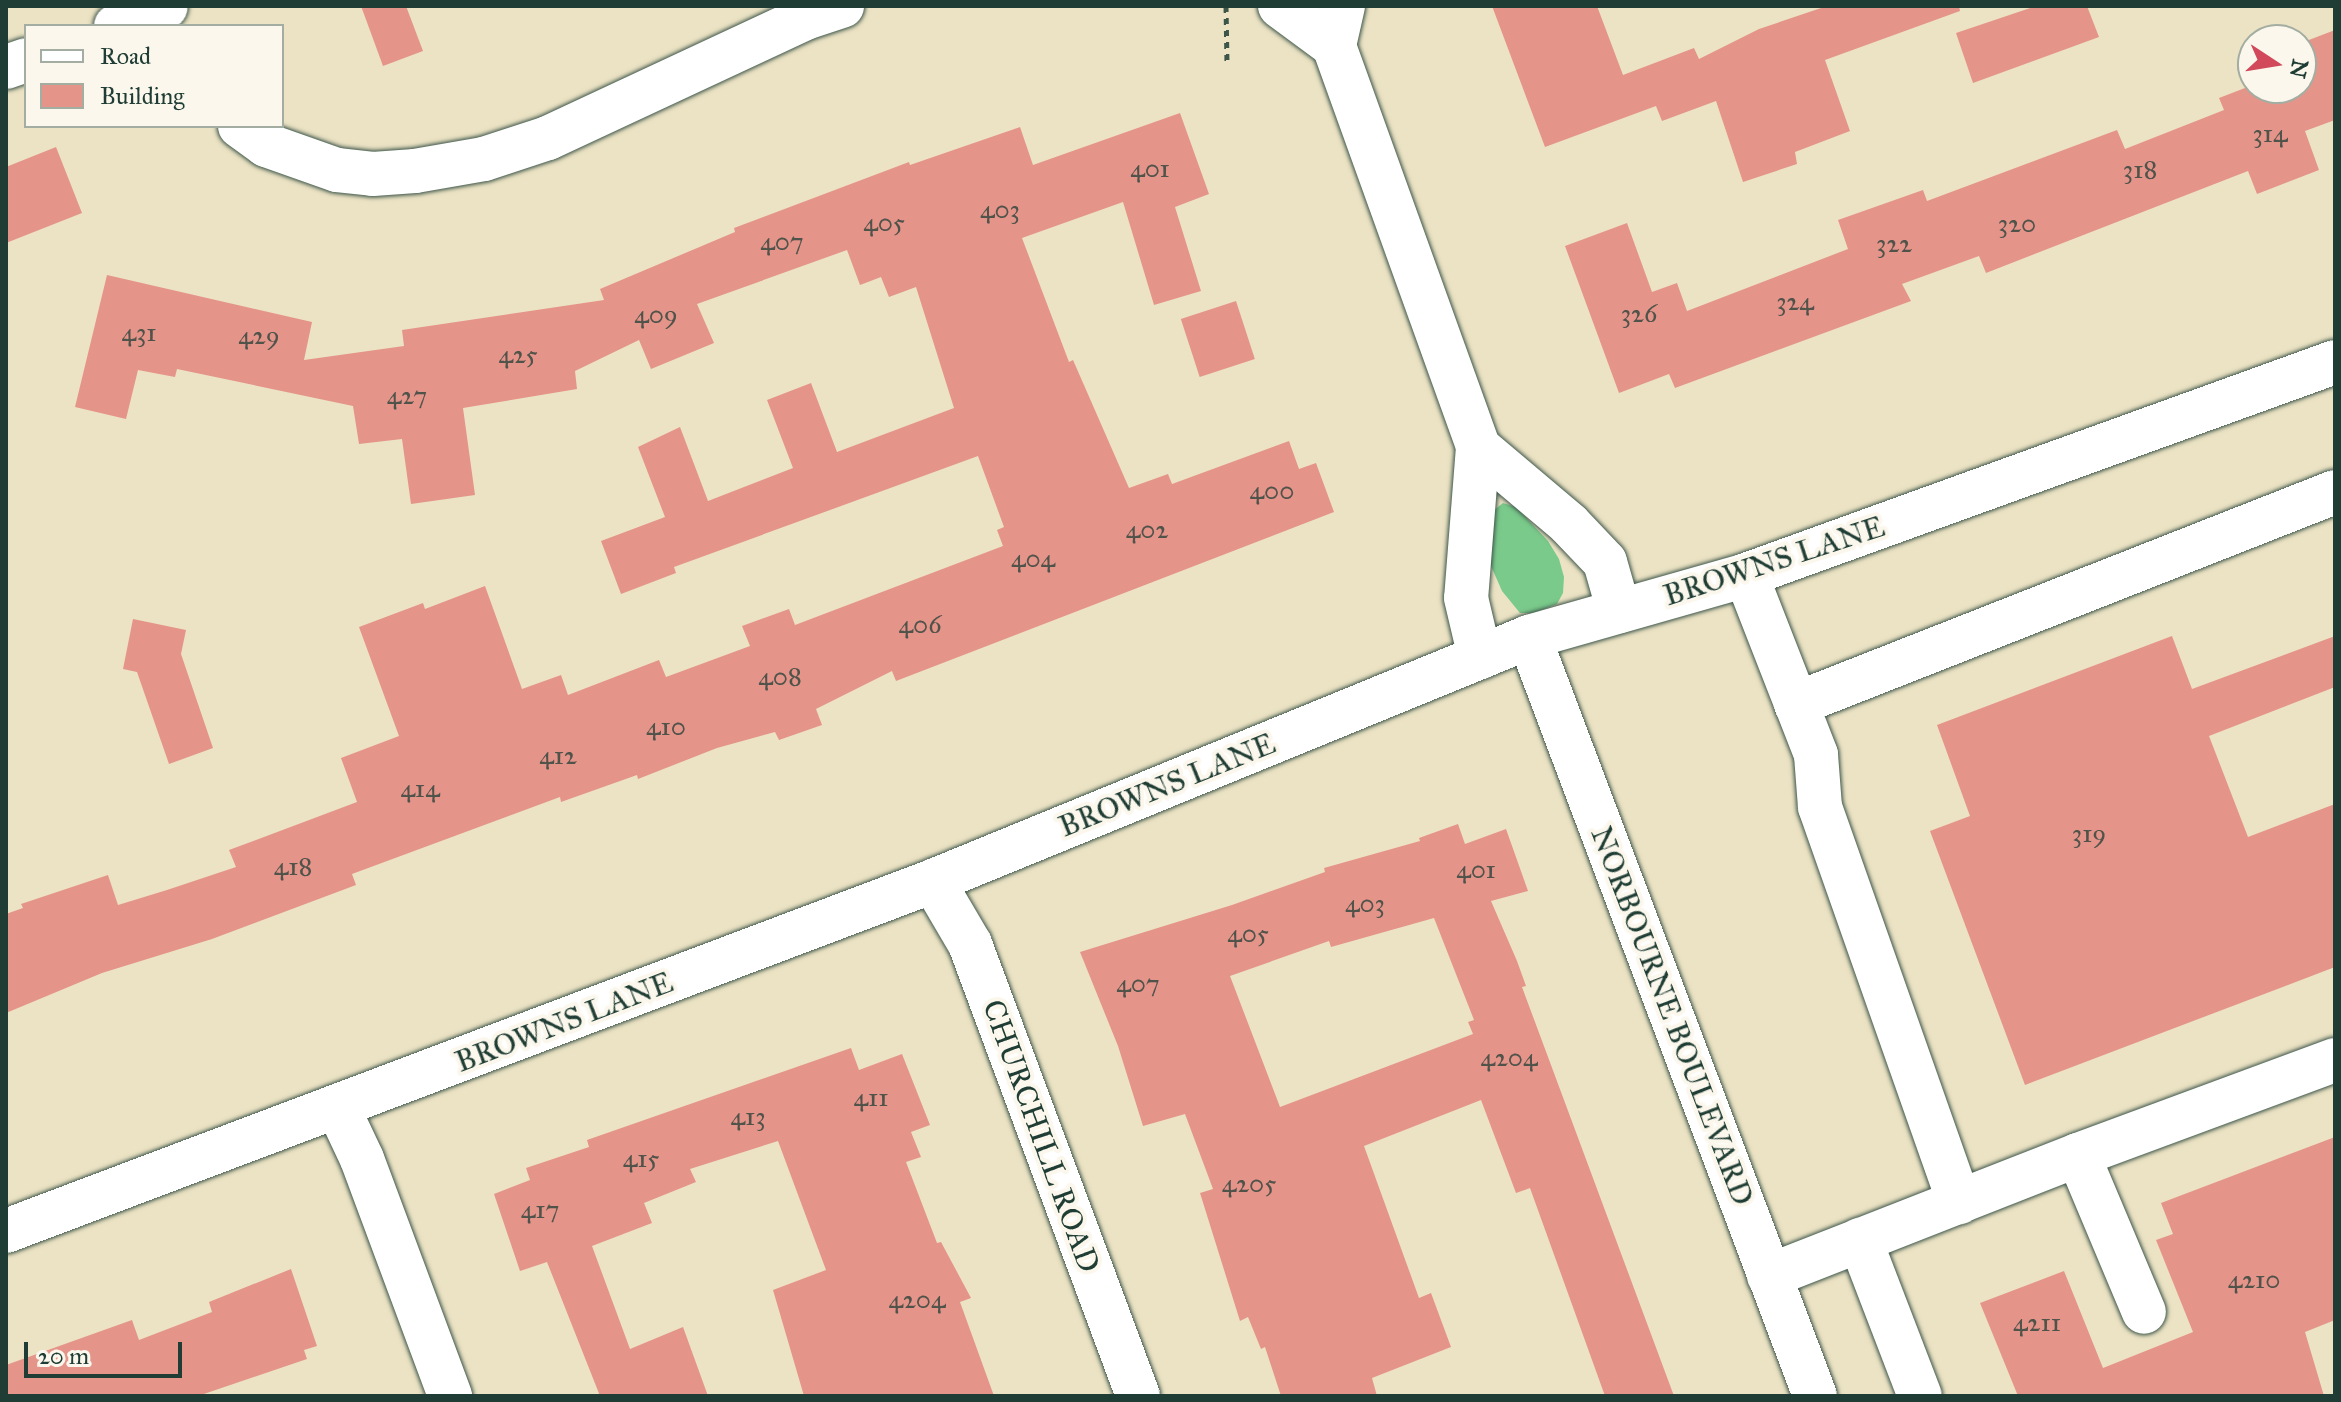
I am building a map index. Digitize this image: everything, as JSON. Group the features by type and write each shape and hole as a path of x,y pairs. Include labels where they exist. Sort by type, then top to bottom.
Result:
{"street":[{"path":"243,128 266,145 298,159 337,170 373,174 415,171 484,159 548,138 805,18 842,6"},
{"path":"1280,6 1338,26 1478,447 1466,598 1480,657"},
{"path":"124,24 169,13"},
{"name":"BROWNS LANE","path":"6,1231 933,881 1529,637 1746,575 2335,362"},
{"path":"1478,447 1569,524 1605,562 1619,611"},
{"path":"1796,704 2335,492"},
{"path":"1746,575 1816,755 1820,807 1959,1202"},
{"name":"NORBOURNE BOULEVARD","path":"1529,637 1815,1396"},
{"name":"CHURCHILL ROAD","path":"933,881 970,944 1138,1396"},
{"path":"1769,1276 2078,1155 2335,1060"},
{"path":"338,1108 362,1159 450,1396"},
{"path":"2078,1155 2144,1312"},
{"path":"1860,1240 1920,1396"}],"path":[{"path":"1226,6 1227,65"}],"green space":[{"path":"1503,503 1516,507 1548,541 1559,559 1564,577 1563,593 1557,604 1534,613 1520,613 1502,591 1491,566 1490,534 1493,511"}],"building":[{"path":"361,6 406,6 423,51 383,66"},
{"path":"1492,6 1597,6 1623,75 1694,48 1699,59 1759,29 1827,6 1959,6 1960,11 1825,60 1850,131 1795,152 1797,164 1743,182 1716,101 1662,121 1656,106 1545,147"},
{"path":"2036,6 2087,6 2099,37 1973,83 1956,33"},
{"path":"2335,30 2335,120 2305,131 2319,170 2257,194 2248,171 1986,273 1979,256 1902,284 1911,301 1675,388 1669,374 1619,393 1565,246 1627,223 1652,292 1677,283 1687,311 1848,249 1838,220 1923,190 1927,201 2117,130 2125,149 2224,110 2219,98 2237,91 2237,104 2317,104 2317,37"},
{"path":"1180,113 1209,194 1175,207 1201,291 1154,305 1123,202 1022,238 1069,362 1073,360 1129,488 1168,474 1172,484 1289,441 1299,469 1316,463 1334,512 896,681 892,671 816,709 822,725 779,740 775,732 717,748 638,779 637,775 561,802 560,797 352,874 356,885 212,939 102,973 6,1013 6,914 23,908 21,904 108,875 118,905 236,867 229,850 357,802 341,758 399,736 359,627 423,603 425,609 485,586 522,689 561,675 568,695 659,660 666,677 750,646 742,626 789,609 795,625 1003,546 997,530 1004,527 978,456 674,567 676,573 621,594 601,541 665,517 638,447 680,427 708,501 793,468 767,400 811,383 837,452 954,408 916,287 889,297 881,277 860,285 847,250 697,304 714,343 651,369 639,340 575,371 577,389 463,408 475,495 411,504 402,439 359,444 353,406 177,369 175,377 138,370 126,419 75,407 107,275 312,322 304,360 404,346 402,330 604,300 600,289 735,232 734,228 909,162 910,165 1020,127 1033,165"},
{"path":"56,147 82,213 6,243 6,167"},
{"path":"1236,301 1255,359 1200,377 1181,319"},
{"path":"133,619 186,630 181,654 213,748 169,764 137,672 123,669"},
{"path":"2172,636 2192,689 2335,636 2335,687 2209,736 2248,837 2335,804 2335,967 2025,1085 1930,831 1970,816 1937,725"},
{"path":"1458,824 1465,844 1506,829 1528,891 1491,901 1517,961 1526,986 1522,987 1674,1396 1605,1396 1530,1188 1516,1193 1481,1100 1364,1146 1419,1298 1431,1293 1451,1347 1372,1378 1377,1396 1281,1396 1265,1347 1261,1349 1248,1317 1240,1321 1200,1193 1213,1189 1185,1114 1143,1126 1118,1046 1080,952 1232,905 1325,872 1324,868 1420,841 1419,838","holes":["1434,918 1474,1020 1468,1022 1473,1034 1280,1107 1230,976 1329,941 1331,947"]},
{"path":"851,1048 859,1070 902,1054 930,1125 911,1132 921,1157 906,1162 937,1243 941,1242 971,1298 960,1302 994,1396 804,1396 773,1290 826,1270 778,1141 690,1169 696,1182 644,1203 652,1223 592,1246 630,1349 683,1327 708,1396 600,1396 547,1262 520,1271 494,1194 530,1180 526,1168 589,1147 587,1140"},
{"path":"2335,1137 2335,1320 2305,1332 2324,1396 2018,1396 1980,1303 2064,1271 2103,1368 2193,1332 2156,1240 2173,1234 2161,1203"},
{"path":"291,1269 317,1346 304,1350 307,1359 198,1396 6,1396 6,1365 132,1320 139,1340 212,1312 209,1302"}]}
